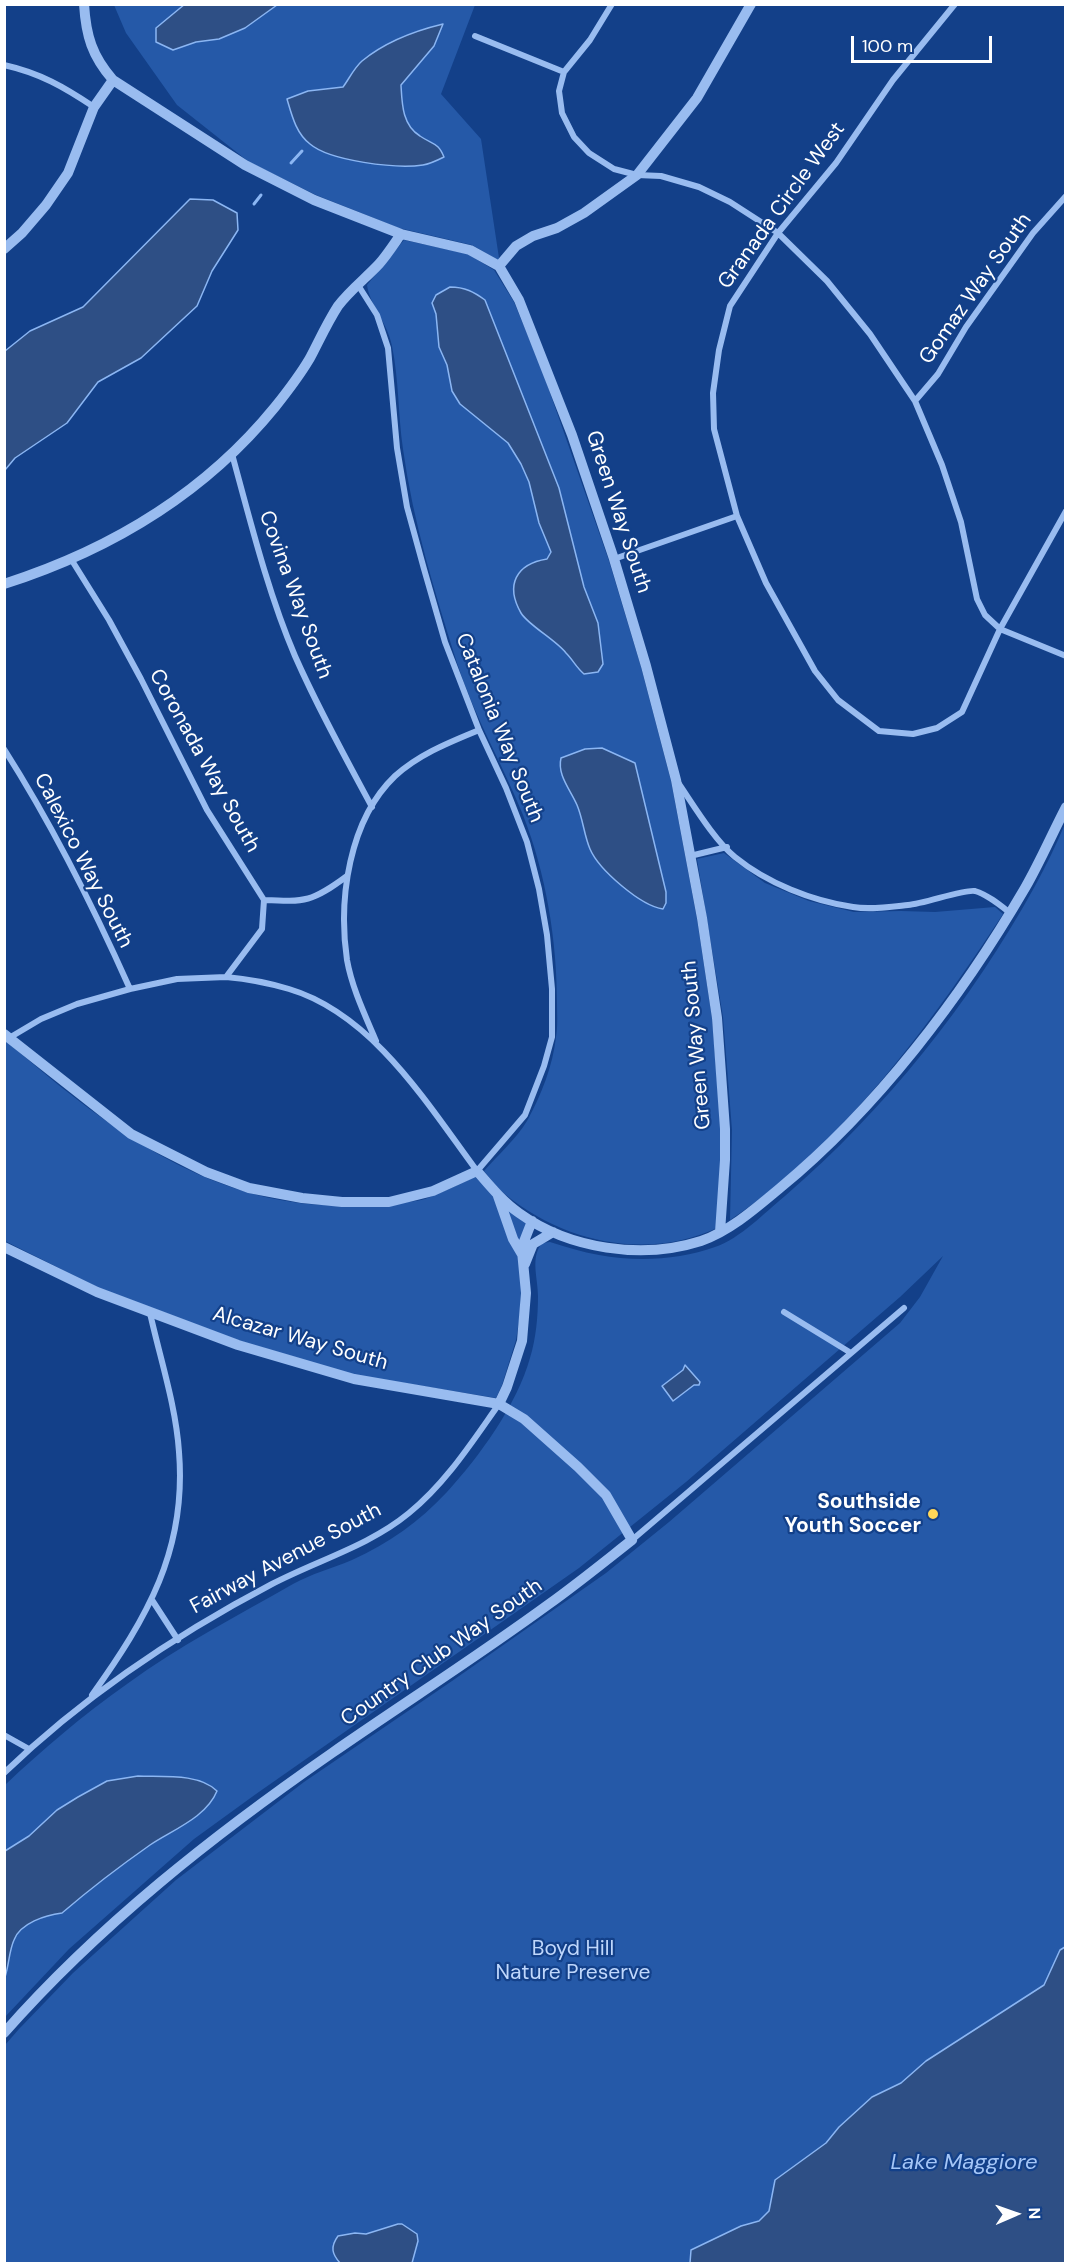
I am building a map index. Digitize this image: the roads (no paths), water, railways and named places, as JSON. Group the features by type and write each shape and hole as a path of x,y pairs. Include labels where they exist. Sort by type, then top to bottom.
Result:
{"street":[{"path":"84,4 90,45 99,64 113,80 245,165 314,200 401,234 470,250 499,266 516,246 584,213 637,175 697,98 751,4"},
{"path":"612,4 590,40 564,72 559,91 562,113 574,137 589,153 614,169 637,175 661,176 699,187 730,202 778,233 827,281 870,334 915,401 942,465 961,522 977,599 985,615 1000,628 1065,656"},
{"name":"Granada Circle West","path":"955,4 893,80 836,163 778,233 730,306 719,350 713,393 714,429 737,516 766,583 815,671 838,700 879,731 913,734 937,728 962,712 1000,628 1065,511"},
{"path":"475,36 564,72"},
{"path":"4,65 27,70 55,81 94,107"},
{"path":"4,249 46,205 68,173 94,107 113,80"},
{"name":"Gomaz Way South","path":"915,401 938,374 966,327 1033,232 1065,196"},
{"path":"4,584 71,560 114,539 151,517 195,486 232,454 276,406 308,361 339,306 381,262 401,234"},
{"name":"Green Way South","path":"499,266 519,300 547,368 614,560 646,666 676,780 717,1018 725,1129 720,1232"},
{"name":"Catalonia Way South","path":"358,285 376,315 388,348 397,448 407,507 445,642 479,730 506,788 527,842 539,889 552,989 552,1037 544,1066 525,1115 477,1171"},
{"name":"Covina Way South","path":"232,454 259,552 294,654 329,728 372,807"},
{"path":"614,560 737,516"},
{"name":"Coronada Way South","path":"71,560 109,620 207,810 264,900"},
{"path":"378,1045 359,1000 348,961 343,911 347,876 357,838 382,790 396,775 442,745 479,730"},
{"name":"Calexico Way South","path":"4,749 32,793 92,903 130,989"},
{"name":"Green Way South","path":"676,780 705,821 734,856 767,878 811,896 854,908 910,905 974,891 995,901 1010,913"},
{"path":"477,1171 433,1191 389,1202 342,1202 302,1198 249,1188 206,1172 131,1134 7,1036 41,1018 77,1004 177,979 226,977 291,989 321,1003 350,1022 378,1045 412,1084 477,1171 508,1204 532,1221 553,1232 590,1244 616,1249 644,1250 701,1241 720,1232 752,1211 809,1164 916,1049 1010,913 1065,807"},
{"path":"690,856 727,847"},
{"path":"226,977 262,929 264,900 311,900 347,876"},
{"path":"497,1193 513,1239 524,1261"},
{"name":"Fairway Avenue South","path":"4,1773 29,1749 119,1677 273,1584 382,1532 410,1513 439,1484 499,1404 507,1387 522,1341 526,1304 523,1244 532,1221"},
{"path":"524,1261 533,1244 553,1232"},
{"name":"Alcazar Way South","path":"6,1249 97,1292 238,1345 354,1379 499,1404 524,1419 606,1495 632,1540"},
{"name":"Country Club Way South","path":"4,2032 126,1913 200,1851 330,1754 549,1604 632,1540 904,1308"},
{"path":"784,1312 851,1353"},
{"path":"88,1700 116,1662 152,1600 166,1569 174,1533 179,1491 179,1452 174,1418 150,1313"},
{"path":"152,1600 178,1640"},
{"path":"4,1735 29,1749"}],"water":[{"path":"185,4 277,5 245,28 219,39 196,42 173,50 156,42 156,28"},
{"path":"443,24 434,46 401,85 406,120 414,131 437,146 444,157 423,165 381,165 332,155 319,150 305,140 295,124 287,99 308,91 343,87 359,64 380,48 421,30"},
{"path":"190,199 213,200 237,213 238,230 212,271 197,306 141,358 98,382 67,423 15,458 5,470 5,351 30,331 83,307"},
{"path":"450,287 469,290 485,300 559,488 584,587 598,623 603,664 598,672 584,674 561,648 525,618 516,603 514,585 516,577 528,566 547,559 551,552 539,523 529,482 521,464 508,443 460,404 452,391 447,365 439,347 436,314 432,303 436,295"},
{"path":"602,748 635,763 666,892 666,903 663,909 633,894 602,867 590,849 579,810 562,776 561,758 585,749"},
{"path":"685,1365 700,1382 699,1385 694,1385 673,1401 662,1386 683,1370"},
{"path":"138,1776 190,1779 209,1785 217,1791 205,1809 197,1816 150,1845 62,1913 41,1918 22,1929 12,1944 5,1977 5,1851 29,1836 57,1810 78,1797 107,1781"},
{"name":"Lake Maggiore","path":"1065,1947 1065,2263 690,2263 691,2250 741,2226 759,2221 769,2211 775,2180 826,2143 839,2127 872,2097 901,2083 926,2061 1044,1985 1060,1950"},
{"path":"402,2224 417,2234 418,2241 412,2263 340,2263 335,2257 333,2247 338,2236 366,2234"}],"waterway":[{"path":"291,163 302,151"},
{"path":"254,204 261,195"}],"place":[{"name":"Southside Youth Soccer","path":"933,1514"}],"park label":[{"name":"Boyd Hill Nature Preserve","path":"573,1961"}]}
